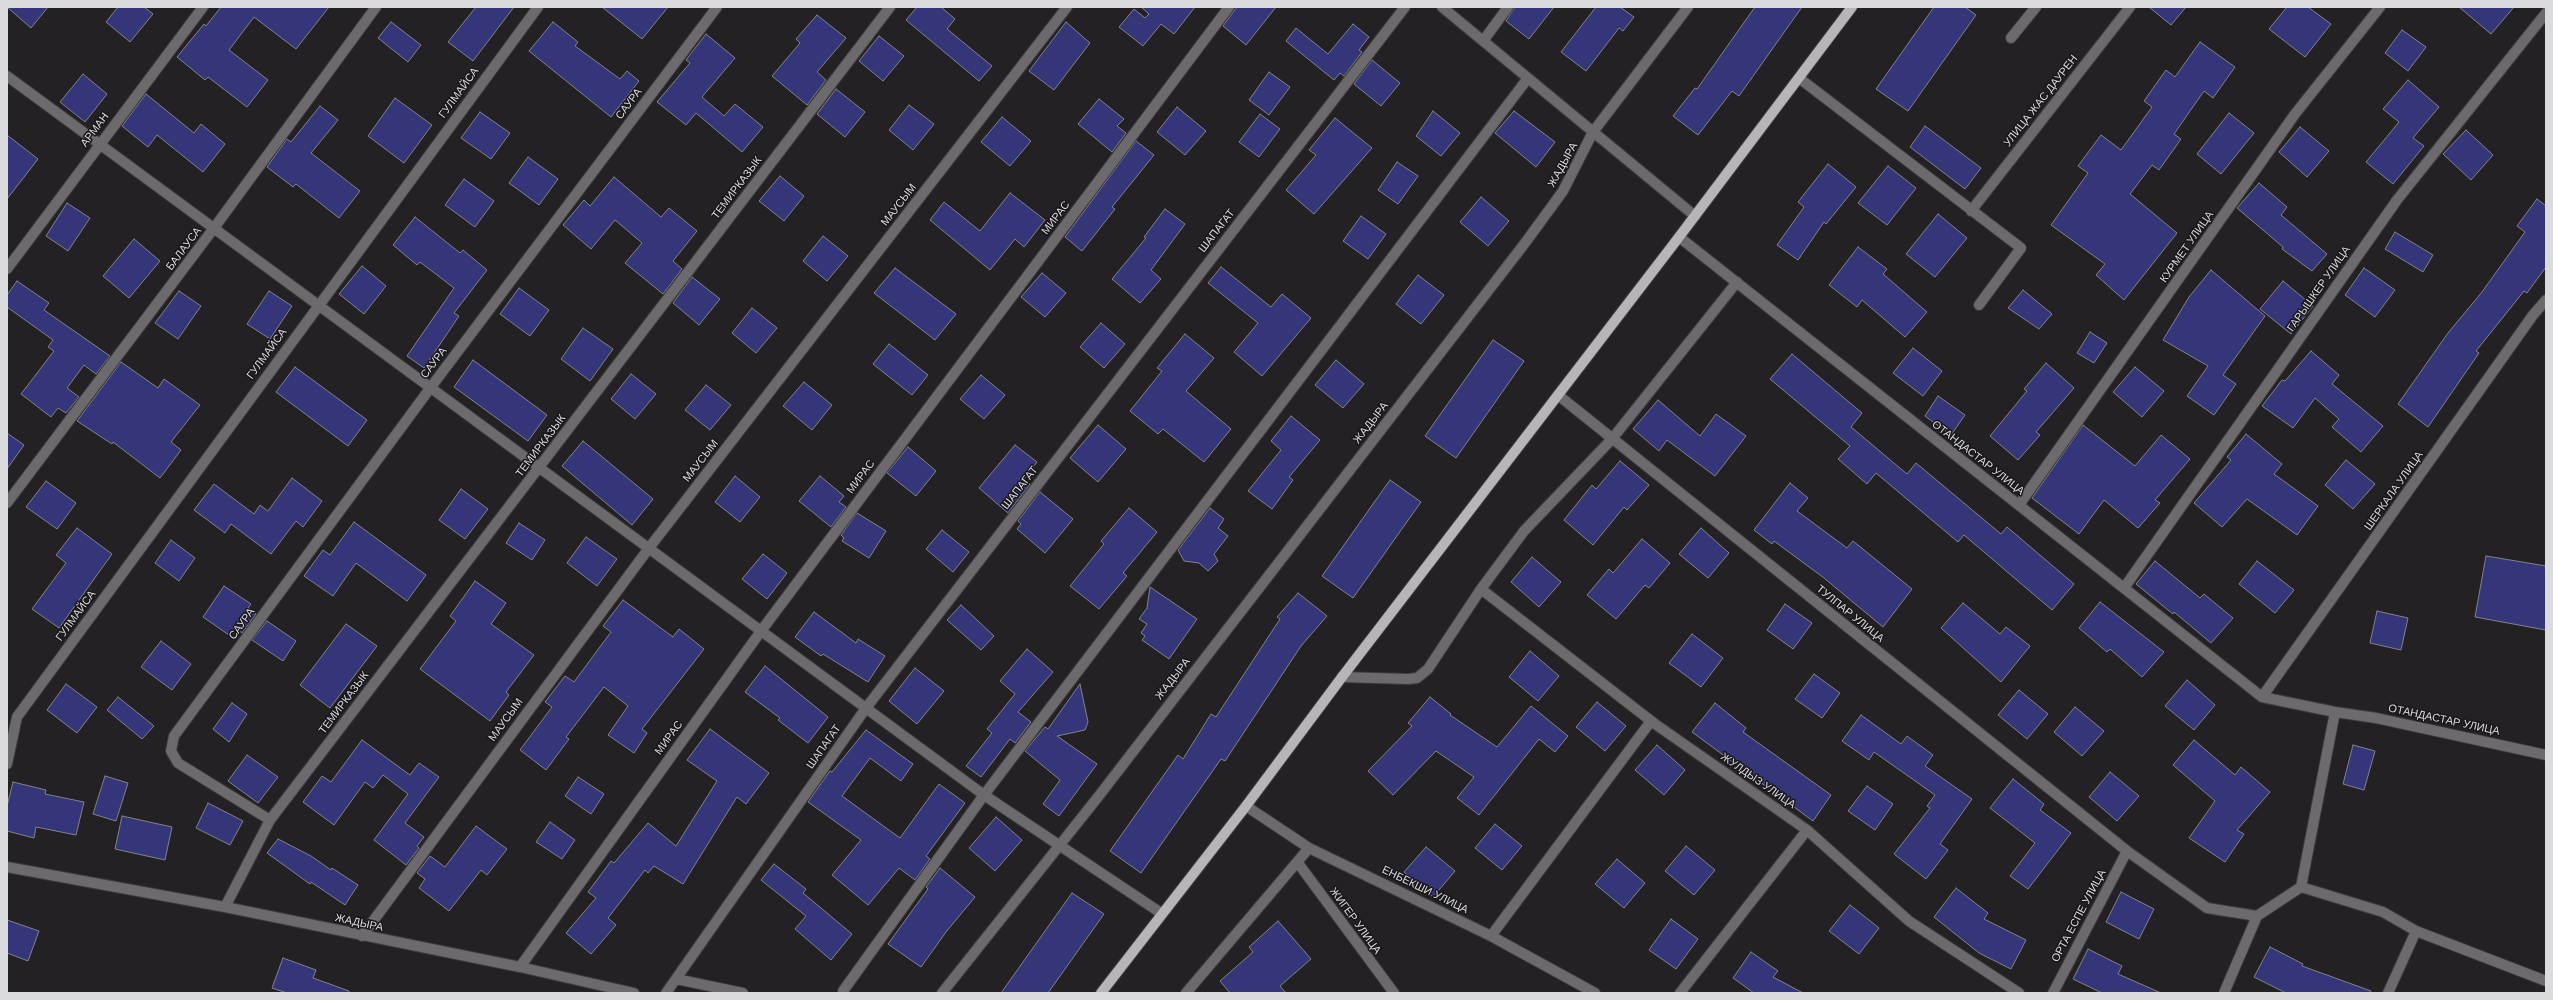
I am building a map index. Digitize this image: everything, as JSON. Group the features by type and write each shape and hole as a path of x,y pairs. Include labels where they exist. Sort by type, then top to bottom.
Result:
{"main road":[{"path":"1106,991 1162,913 1246,806 1342,677 1695,216 1852,7"}],"street":[{"name":"АРМАН","path":"7,269 203,7"},
{"name":"БАЛАУСА","path":"7,503 214,228 376,7"},
{"name":"ГУЛМАЙСА","path":"7,764 17,717 317,306 538,7"},
{"name":"САУРА","path":"270,820 178,764 171,751 174,736 431,387 717,7"},
{"name":"ТЕМИРКАЗЫК","path":"225,907 270,820 540,468 890,7"},
{"name":"МАУСЫМ","path":"362,936 649,548 1067,7"},
{"name":"МИРАС","path":"520,967 761,631 1229,7"},
{"name":"ШАПАГАТ","path":"666,993 866,708 1405,7"},
{"path":"1442,7 1695,216"},
{"path":"1483,41 1508,7"},
{"name":"ЖАДЫРА","path":"942,993 1060,844 1525,243 1563,191 1593,132 1688,7"},
{"path":"2012,38 2036,7"},
{"name":"УЛИЦА ЖАС ДАУРЕН","path":"1971,211 2130,7"},
{"name":"КУРМЕТ УЛИЦА","path":"2019,505 2295,114 2380,7"},
{"name":"ГАРЫШКЕР УЛИЦА","path":"2124,588 2396,200 2546,13"},
{"path":"7,76 214,228 317,306 431,387 984,795 1162,913"},
{"path":"844,992 984,795 1528,78"},
{"path":"1799,78 2021,248 1979,305"},
{"name":"ОТАНДАСТАР УЛИЦА","path":"1679,237 2262,697 2335,712 2376,718 2546,755"},
{"path":"1342,677 1395,680 1417,678 1428,669 1482,589 1524,531 1612,439 1737,282"},
{"name":"ШЕРКАЛА УЛИЦА","path":"2262,697 2533,314 2546,300"},
{"name":"ТУЛПАР УЛИЦА","path":"1558,395 2127,851 2207,908 2257,916"},
{"name":"ЖУЛДЫЗ УЛИЦА","path":"1482,589 1651,720 1807,830 1909,921 2019,993"},
{"path":"2224,993 2257,916 2301,887 2335,712"},
{"path":"1491,936 1651,720"},
{"name":"ЕНБЕКШИ УЛИЦА","path":"1246,806 1309,848 1491,936 1595,993"},
{"path":"1680,993 1807,830"},
{"path":"1186,993 1298,863 1309,848"},
{"name":"ОРТА ЕСПЕ УЛИЦА","path":"2053,993 2127,851"},
{"name":"ЖИГЕР УЛИЦА","path":"1298,863 1394,993"},
{"name":"ЖАДЫРА","path":"7,866 79,881 225,907 520,967 634,993"},
{"path":"2301,887 2382,912 2416,931 2546,981"},
{"path":"2388,993 2416,931"},
{"path":"676,979 743,993"}],"building":[{"path":"7,7 48,7 31,28"},
{"path":"118,7 144,7 153,14 130,42 106,22"},
{"path":"221,7 329,7 296,49 254,17 229,50 268,80 247,107 208,77 205,80 177,57 204,24 206,26"},
{"path":"476,7 514,7 473,61 448,42"},
{"path":"602,7 668,7 642,39"},
{"path":"917,7 941,7 955,19 947,29 992,66 979,81 906,20"},
{"path":"1141,7 1195,7 1174,34 1161,24 1143,46 1119,27 1134,9 1145,18 1149,14"},
{"path":"1237,7 1276,7 1246,45 1223,26"},
{"path":"1515,7 1554,7 1529,39 1506,21"},
{"path":"1596,7 1620,7 1634,17 1623,31 1619,28 1586,71 1561,52"},
{"path":"1755,7 1802,7 1739,96 1732,91 1698,135 1673,116 1695,88 1697,89"},
{"path":"1934,7 1965,7 1976,15 1908,111 1876,89"},
{"path":"2149,7 2186,7 2171,25"},
{"path":"2287,7 2308,7 2331,24 2305,57 2269,29"},
{"path":"2459,7 2514,7 2491,34"},
{"path":"817,15 846,38 817,72 826,80 807,105 772,76 800,43 796,39"},
{"path":"391,22 421,45 408,62 378,38"},
{"path":"553,22 578,42 575,46 620,79 627,71 639,81 611,117 529,51"},
{"path":"1066,22 1090,43 1054,90 1029,71"},
{"path":"1353,24 1369,37 1359,50 1362,52 1344,76 1340,73 1334,80 1286,41 1296,28 1328,54"},
{"path":"2402,30 2426,47 2408,71 2385,53"},
{"path":"706,34 735,58 702,97 724,116 735,104 763,127 742,152 696,113 686,125 657,102 690,63 686,60"},
{"path":"879,36 904,56 883,81 859,61"},
{"path":"2200,42 2235,67 2213,98 2204,91 2174,134 2181,139 2159,170 2152,165 2130,194 2177,233 2124,300 2096,275 2105,264 2051,225 2088,173 2078,166 2101,135 2121,150 2152,107 2144,101 2166,70 2175,77"},
{"path":"1372,60 1400,83 1381,106 1354,84"},
{"path":"1269,72 1290,87 1269,115 1249,100"},
{"path":"83,74 107,94 85,122 60,102"},
{"path":"2408,80 2439,107 2413,138 2424,146 2393,184 2366,162 2399,122 2383,109"},
{"path":"836,89 865,112 845,137 817,114"},
{"path":"146,94 194,133 201,124 225,144 203,172 157,135 148,147 122,126"},
{"path":"395,98 432,125 404,163 368,136"},
{"path":"1099,99 1124,119 1117,126 1126,133 1112,152 1078,124"},
{"path":"909,105 934,124 913,150 889,130"},
{"path":"320,106 338,120 311,153 360,191 339,218 296,184 293,187 267,167 287,139 291,142"},
{"path":"1177,107 1206,131 1185,155 1157,132"},
{"path":"1433,111 1460,133 1441,156 1416,136"},
{"path":"1514,111 1555,142 1536,167 1495,133"},
{"path":"480,112 510,133 491,159 461,138"},
{"path":"2229,113 2254,133 2221,174 2197,154"},
{"path":"1260,114 1280,129 1259,157 1239,142"},
{"path":"1002,117 1031,141 1010,166 981,142"},
{"path":"1335,118 1372,148 1314,214 1286,190 1316,155 1309,150"},
{"path":"1925,126 1981,168 1965,189 1910,147"},
{"path":"2300,127 2329,151 2307,177 2279,152"},
{"path":"2466,130 2493,155 2471,180 2443,154"},
{"path":"7,135 38,159 7,199"},
{"path":"1136,141 1154,155 1112,207 1115,209 1082,251 1065,237"},
{"path":"528,157 558,179 539,205 509,183"},
{"path":"1397,162 1418,176 1398,204 1378,190"},
{"path":"1828,164 1856,187 1826,224 1824,222 1798,260 1777,245 1804,207 1798,202"},
{"path":"1888,166 1916,188 1887,225 1858,203"},
{"path":"780,176 804,196 784,221 759,201"},
{"path":"614,177 661,217 669,208 697,231 673,261 682,269 663,294 625,263 642,243 615,220 591,249 563,225 584,200 590,206"},
{"path":"464,179 494,201 475,227 445,205"},
{"path":"2259,183 2287,207 2281,215 2327,254 2312,271 2282,249 2283,247 2237,208"},
{"path":"1010,193 1045,220 1024,247 1015,239 990,270 930,220 944,202 980,231"},
{"path":"1481,197 1509,221 1488,246 1460,222"},
{"path":"2537,199 2546,206 2546,267 2527,293 2524,291 2476,351 2479,353 2428,427 2398,404 2448,333 2482,292 2525,232 2517,226"},
{"path":"67,203 90,218 68,251 46,236"},
{"path":"1165,209 1185,224 1151,270 1161,279 1140,303 1112,279 1146,238 1144,237"},
{"path":"1938,214 1967,238 1935,277 1906,254"},
{"path":"1361,216 1386,234 1368,259 1343,241"},
{"path":"415,217 460,253 463,250 487,270 454,313 459,316 424,368 407,356 454,288 420,262 417,265 393,245"},
{"path":"2395,232 2433,255 2423,272 2385,249"},
{"path":"823,236 848,256 827,281 803,261"},
{"path":"134,239 160,261 129,298 103,276"},
{"path":"1858,247 1887,269 1883,274 1927,312 1905,337 1862,300 1857,307 1829,285"},
{"path":"362,266 386,286 364,314 339,294"},
{"path":"1221,267 1271,307 1282,294 1311,318 1262,376 1234,352 1258,323 1208,283"},
{"path":"895,268 956,314 935,340 874,293"},
{"path":"2364,268 2395,290 2375,317 2345,295"},
{"path":"2211,270 2265,316 2223,375 2236,384 2214,415 2187,396 2208,366 2163,340 2189,297"},
{"path":"1042,273 1066,293 1045,317 1021,297"},
{"path":"1418,275 1444,295 1421,324 1396,304"},
{"path":"692,277 720,299 699,325 673,303"},
{"path":"17,281 49,303 44,310 110,356 96,374 84,365 67,388 79,397 66,413 58,408 51,417 21,394 54,351 48,347 53,340 7,307 7,295"},
{"path":"2283,281 2313,306 2291,334 2260,309"},
{"path":"519,288 549,310 530,336 500,314"},
{"path":"2023,290 2052,314 2039,329 2008,308"},
{"path":"179,291 201,306 178,339 155,323"},
{"path":"269,291 292,306 270,339 247,324"},
{"path":"752,308 777,328 756,353 732,333"},
{"path":"1101,323 1125,344 1104,368 1080,347"},
{"path":"583,328 613,349 590,381 561,359"},
{"path":"2090,332 2107,343 2094,363 2077,353"},
{"path":"1185,334 1214,358 1186,391 1231,429 1204,462 1163,429 1158,434 1130,411 1162,371 1157,368"},
{"path":"1493,340 1524,361 1456,458 1425,436"},
{"path":"889,344 928,375 912,395 873,364"},
{"path":"1913,348 1942,371 1923,396 1893,373"},
{"path":"2311,351 2339,375 2332,384 2383,426 2361,452 2332,427 2339,419 2315,398 2293,428 2262,406 2282,380 2285,381"},
{"path":"1792,354 1862,413 1851,427 1907,474 1916,463 2001,534 2007,527 2074,584 2052,610 1964,535 1958,542 1876,473 1867,484 1838,459 1850,446 1770,379"},
{"path":"473,360 547,415 528,441 454,387"},
{"path":"1336,360 1364,384 1343,408 1315,385"},
{"path":"121,362 158,388 164,379 200,405 171,442 181,450 160,478 113,442 112,444 77,421"},
{"path":"2046,363 2074,388 2036,432 2040,435 2018,460 1990,436 2027,391 2024,389"},
{"path":"295,367 367,420 348,446 276,392"},
{"path":"2135,367 2164,391 2142,417 2113,392"},
{"path":"631,374 656,394 635,419 611,399"},
{"path":"981,375 1005,395 984,419 960,399"},
{"path":"804,382 832,405 812,430 783,406"},
{"path":"706,385 731,405 710,430 685,410"},
{"path":"1938,396 1965,415 1951,435 1925,416"},
{"path":"1658,400 1700,436 1716,414 1746,436 1715,476 1667,440 1659,451 1633,429"},
{"path":"1291,416 1320,440 1289,477 1293,480 1272,509 1248,491 1281,450 1271,441"},
{"path":"1098,425 1126,449 1098,482 1070,458"},
{"path":"2083,425 2135,466 2161,435 2190,459 2155,500 2160,503 2138,528 2104,500 2079,534 2032,498"},
{"path":"7,433 24,445 7,469"},
{"path":"2246,434 2282,464 2274,474 2318,506 2297,535 2247,499 2222,527 2194,503 2231,460 2227,457"},
{"path":"583,441 653,499 632,525 562,466"},
{"path":"1015,445 1037,462 1024,479 1030,484 1008,513 979,488"},
{"path":"908,447 936,471 916,496 887,473"},
{"path":"2346,460 2375,484 2353,509 2325,485"},
{"path":"1620,461 1649,485 1627,510 1624,507 1593,545 1564,520 1592,485 1596,489"},
{"path":"735,476 760,497 740,522 715,502"},
{"path":"820,476 844,496 839,502 846,507 831,527 799,501"},
{"path":"292,478 322,501 303,527 296,521 271,554 231,524 225,533 194,510 214,484 254,514 260,505 268,511"},
{"path":"1390,480 1421,502 1353,598 1322,576"},
{"path":"46,481 76,503 57,529 26,507"},
{"path":"1790,483 1808,498 1797,511 1847,548 1853,541 1912,589 1883,627 1824,578 1774,541 1772,544 1754,530"},
{"path":"461,489 488,509 465,539 439,520"},
{"path":"1040,492 1073,519 1045,553 1017,529 1021,524 1018,521"},
{"path":"1129,508 1157,532 1123,573 1127,576 1099,609 1070,586 1104,544 1101,541"},
{"path":"1210,508 1224,519 1218,528 1228,536 1214,554 1218,561 1208,571 1199,563 1184,561 1178,550"},
{"path":"857,513 886,531 869,558 842,541 844,538 841,535"},
{"path":"354,522 426,575 407,601 356,563 333,596 304,576 323,550 330,555"},
{"path":"519,523 545,540 532,560 506,543"},
{"path":"77,528 112,554 59,628 32,609 66,563 56,555"},
{"path":"1701,528 1729,553 1708,578 1679,554"},
{"path":"942,530 969,552 953,572 926,549"},
{"path":"586,537 617,559 597,586 567,563"},
{"path":"1642,539 1670,563 1649,588 1645,585 1616,619 1587,595 1609,569 1613,573"},
{"path":"171,540 195,558 179,581 155,563"},
{"path":"763,554 787,573 767,599 742,579"},
{"path":"2486,556 2546,566 2546,630 2475,617"},
{"path":"1532,557 1561,582 1539,607 1511,582"},
{"path":"2155,561 2200,598 2204,594 2233,618 2211,643 2174,612 2173,614 2136,584"},
{"path":"2257,561 2294,590 2275,613 2239,584"},
{"path":"475,581 506,603 491,624 534,655 506,692 509,695 490,721 420,669 456,621 450,616"},
{"path":"224,586 251,604 248,608 256,614 242,633 234,628 229,635 203,617"},
{"path":"1150,587 1197,619 1169,659 1142,640 1145,636 1141,633 1147,624 1139,619 1147,608"},
{"path":"1298,593 1327,616 1301,646 1225,761 1221,759 1141,873 1110,851 1178,755 1183,759 1211,714 1216,717 1280,619 1277,617"},
{"path":"623,600 673,637 679,629 704,649 642,729 647,733 634,753 608,735 628,706 604,687 566,737 569,739 546,770 520,750 552,707 545,702 565,676 574,682 611,632 603,626"},
{"path":"2100,602 2164,652 2142,677 2110,649 2107,652 2079,628"},
{"path":"1963,603 2000,634 2006,627 2030,646 2001,682 1941,628"},
{"path":"1785,604 1812,623 1793,649 1767,630"},
{"path":"961,605 994,636 981,650 947,620"},
{"path":"2377,611 2408,618 2401,650 2370,643"},
{"path":"814,612 856,643 858,639 885,656 868,682 823,654 821,656 795,637"},
{"path":"267,621 296,641 283,661 252,640"},
{"path":"346,624 377,646 330,708 300,685"},
{"path":"1692,634 1723,658 1701,687 1669,663"},
{"path":"161,641 191,664 172,690 141,667"},
{"path":"1027,649 1053,672 1018,712 1031,722 1015,743 1010,739 981,777 966,766 992,733 987,729 1015,694 1000,681"},
{"path":"1530,651 1559,676 1538,701 1509,677"},
{"path":"765,666 828,717 808,743 778,720 780,718 745,692"},
{"path":"915,668 944,691 917,724 889,701"},
{"path":"1814,674 1840,693 1822,718 1795,699"},
{"path":"2187,680 2215,705 2194,730 2165,706"},
{"path":"66,684 97,707 77,733 47,710"},
{"path":"1080,684 1088,722 1085,730 1057,736 1097,764 1059,816 1043,804 1060,780 1025,751 1045,727 1048,729"},
{"path":"2019,690 2048,714 2027,739 1998,715"},
{"path":"118,697 154,726 142,739 107,710"},
{"path":"1430,697 1451,714 1450,715 1497,747 1531,706 1568,736 1555,752 1539,739 1479,815 1457,798 1474,777 1436,751 1393,795 1368,771 1412,726 1408,723"},
{"path":"1597,702 1626,726 1605,751 1576,727"},
{"path":"232,703 247,714 229,742 213,729"},
{"path":"1715,703 1746,728 1743,732 1831,795 1813,821 1692,732"},
{"path":"2075,707 2104,731 2082,756 2054,732"},
{"path":"1861,715 1901,744 1907,736 1933,755 1925,766 1972,799 1940,844 1948,850 1926,879 1894,854 1930,808 1927,806 1935,795 1874,752 1869,760 1842,741"},
{"path":"710,729 769,773 746,804 737,797 683,884 654,866 648,873 645,870 608,918 616,925 591,954 566,933 596,898 588,892 611,861 614,863 648,823 676,846 717,781 687,760"},
{"path":"866,730 913,764 901,781 870,758 842,796 900,838 939,784 965,803 926,856 930,859 915,880 899,868 868,905 832,875 861,840 808,802 830,771 832,772"},
{"path":"362,740 410,775 419,763 439,777 405,823 424,837 417,846 419,848 406,865 374,840 408,794 383,775 373,788 365,782 334,825 303,802 322,776 331,782"},
{"path":"2194,740 2235,775 2241,767 2270,792 2237,830 2244,834 2225,862 2189,838 2215,801 2173,765"},
{"path":"1657,745 1685,770 1664,795 1635,770"},
{"path":"2353,745 2375,751 2364,790 2343,784"},
{"path":"247,755 278,777 258,803 228,781"},
{"path":"2110,772 2139,796 2117,821 2089,797"},
{"path":"105,776 128,783 116,821 93,814"},
{"path":"578,777 604,794 591,814 565,796"},
{"path":"2013,779 2044,804 2040,810 2071,833 2028,889 2010,876 2035,843 1990,808"},
{"path":"13,782 46,790 45,794 84,802 76,835 36,827 34,838 7,831 7,806"},
{"path":"1867,786 1893,804 1875,830 1848,811"},
{"path":"208,803 243,821 230,845 196,828"},
{"path":"122,816 172,827 165,860 115,849"},
{"path":"996,817 1022,840 995,871 969,848"},
{"path":"550,822 575,840 562,859 536,842"},
{"path":"1495,824 1522,846 1502,870 1475,848"},
{"path":"476,826 507,849 487,875 481,870 449,911 419,888 425,879 417,873 430,856 445,867"},
{"path":"278,839 311,856 331,870 332,868 358,885 345,905 311,882 310,884 267,853"},
{"path":"1686,846 1715,870 1694,895 1665,871"},
{"path":"1426,847 1455,871 1433,897 1404,872"},
{"path":"1617,859 1645,883 1624,908 1595,884"},
{"path":"774,864 806,889 803,893 852,934 831,960 795,929 806,916 761,880"},
{"path":"940,868 975,897 946,932 921,967 888,944 928,889 926,887"},
{"path":"1956,888 1988,913 1984,919 2026,940 2011,969 1979,953 1934,917"},
{"path":"2121,892 2154,909 2139,939 2106,922"},
{"path":"1072,893 1104,914 1048,993 1001,993"},
{"path":"1850,905 1879,928 1859,954 1829,931"},
{"path":"1671,919 1698,939 1676,969 1649,950"},
{"path":"7,920 39,931 28,961 7,953"},
{"path":"1278,921 1311,959 1280,986 1286,993 1230,993 1220,981 1253,952 1249,947"},
{"path":"2270,947 2303,964 2302,966 2371,991 2370,993 2286,993 2254,977"},
{"path":"2088,949 2122,966 2118,974 2161,993 2102,993 2073,979"},
{"path":"1751,952 1778,971 1773,977 1803,993 1754,993 1733,978"},
{"path":"283,958 316,970 313,978 349,991 349,993 287,993 272,988"}]}
